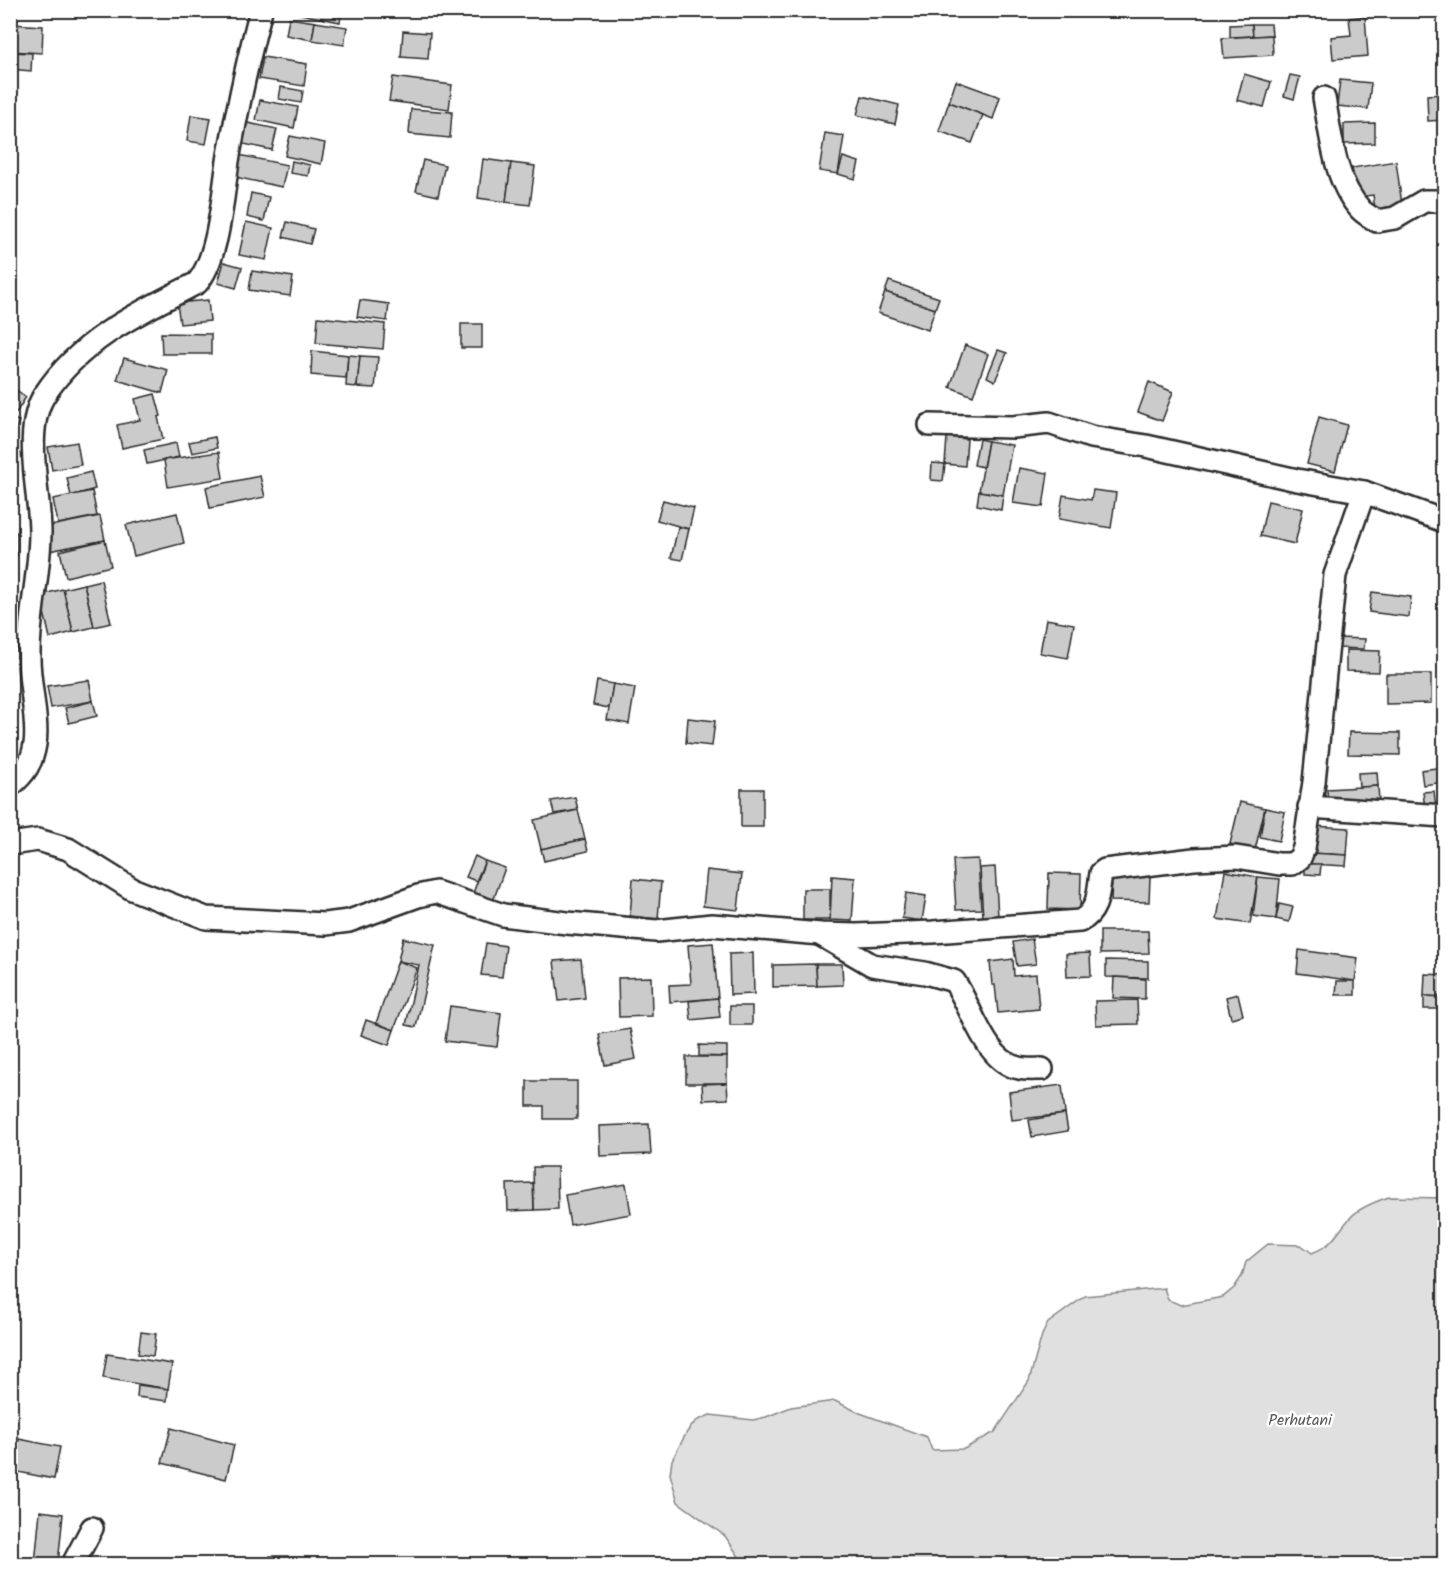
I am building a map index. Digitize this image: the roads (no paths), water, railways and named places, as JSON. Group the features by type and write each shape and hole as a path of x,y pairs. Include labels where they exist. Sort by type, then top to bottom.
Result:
{"street":[{"path":"10,786 22,776 29,766 36,741 28,655 40,532 34,420 44,395 66,367 88,345 118,325 197,283 205,274 214,245 245,73 261,10"},
{"path":"1324,98 1338,166 1349,192 1361,211 1377,221 1395,218 1424,201 1444,201"},
{"path":"930,425 1013,427 1049,423 1091,436 1364,492 1444,521"},
{"path":"10,844 38,840 68,849 132,889 206,918 333,923 349,921 418,896 436,892 503,915 567,924 656,931 712,926 821,934 933,932 1080,921 1093,910 1100,892 1101,873 1105,870 1194,859 1236,857 1292,864 1300,858 1304,848 1314,782 1335,575 1364,492"},
{"path":"1309,807 1444,816"},
{"path":"821,934 872,965 925,973 954,981 978,1028 996,1056 1017,1068 1042,1069"},
{"path":"73,1564 93,1528"}],"park label":[{"name":"Perhutani","path":"1300,1419"}]}
